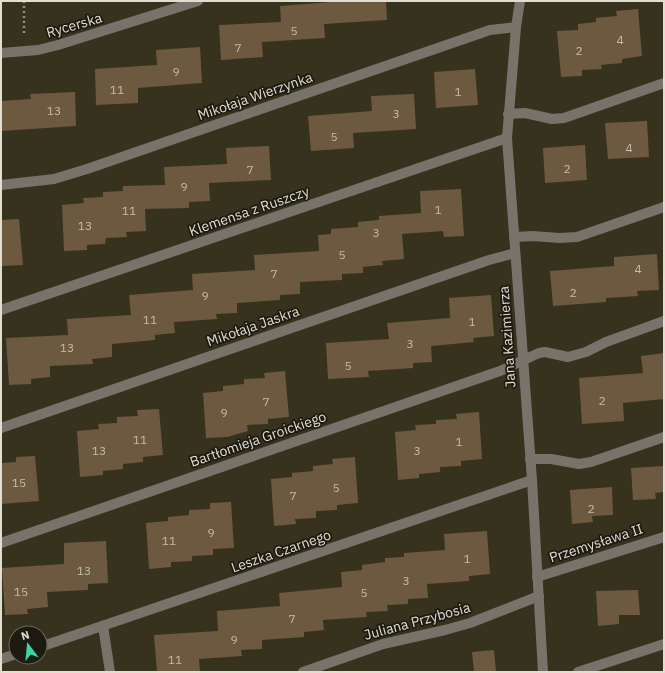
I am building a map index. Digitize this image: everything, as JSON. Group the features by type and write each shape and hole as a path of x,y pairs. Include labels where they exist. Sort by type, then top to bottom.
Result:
{"street":[{"name":"Rycerska","path":"1,53 38,50 58,45 198,1"},
{"name":"Jana Kazimierza","path":"520,1 516,27 507,138 532,480 544,672"},
{"name":"Mikołaja Wierzynka","path":"1,185 54,180 490,30 516,27"},
{"path":"508,114 531,114 546,118 564,118 664,83"},
{"name":"Klemensa z Ruszczy","path":"1,310 507,138"},
{"path":"514,237 577,237 664,207"},
{"name":"Mikołaja Jaskra","path":"1,428 489,260 515,253"},
{"name":"Bartłomieja Groickiego","path":"1,543 500,371 539,353 545,352 568,357 586,352 606,342 664,321"},
{"path":"530,459 551,459 579,464 592,462 664,438"},
{"name":"Leszka Czarnego","path":"48,644 532,480"},
{"name":"Przemysława II","path":"537,577 664,537"},
{"name":"Juliana Przybosia","path":"303,672 384,644 470,623 539,596"},
{"path":"103,626 110,672"},
{"path":"578,672 664,644"}],"path":[{"path":"24,1 24,38"}],"building":[{"path":"344,1 386,1 387,20 324,24 325,38 262,42 263,57 221,60 219,25 281,22 280,6"},
{"path":"638,9 642,56 622,59 622,63 601,65 602,69 582,70 582,76 561,77 557,31 578,30 578,24 596,22 596,18 617,16 616,11"},
{"path":"200,47 202,83 138,88 138,103 96,105 95,69 157,65 156,50"},
{"path":"475,69 478,105 436,108 434,72"},
{"path":"75,92 76,126 1,131 1,101 31,99 30,94"},
{"path":"414,94 416,129 353,133 354,148 311,151 308,116 372,111 371,96"},
{"path":"647,121 649,157 608,159 605,123"},
{"path":"585,145 587,180 545,183 543,148"},
{"path":"269,146 271,180 209,183 210,201 189,202 189,208 145,209 146,231 126,232 127,237 106,238 105,244 87,245 87,250 64,251 62,205 84,203 83,198 103,197 103,192 123,191 123,186 165,185 164,167 227,164 226,148"},
{"path":"461,189 464,236 444,237 443,231 402,234 404,259 382,261 383,265 363,267 363,273 342,274 342,280 300,282 300,294 280,295 280,300 237,303 237,313 216,314 217,319 174,322 175,333 155,335 155,340 112,344 112,357 92,359 93,364 50,366 50,377 31,379 31,384 9,385 6,338 68,335 67,319 131,315 129,295 193,290 192,274 255,270 254,255 319,251 318,235 331,234 331,229 358,227 358,222 379,220 379,216 421,213 420,191"},
{"path":"19,219 23,265 1,266 1,220"},
{"path":"657,254 659,290 637,291 638,296 606,298 606,302 553,306 550,271 614,266 614,257"},
{"path":"491,295 494,336 473,338 474,342 431,346 432,362 413,363 413,368 368,371 369,377 328,379 326,343 389,339 387,323 450,318 449,298"},
{"path":"664,353 664,399 623,403 624,421 582,424 579,378 643,373 641,356"},
{"path":"285,371 289,417 268,419 268,424 247,425 248,431 227,437 206,438 203,393 223,391 223,386 244,384 244,379 265,378 264,373"},
{"path":"159,409 163,455 143,457 143,462 123,464 123,469 103,471 103,475 80,477 77,431 99,429 98,424 117,423 117,417 138,416 137,410"},
{"path":"479,412 482,459 461,461 461,466 440,467 440,472 419,474 419,478 398,480 395,432 416,430 415,425 436,424 436,420 457,419 456,414"},
{"path":"35,456 39,501 1,504 1,463 16,462 16,457"},
{"path":"355,457 358,503 337,505 337,510 316,511 316,518 295,519 296,524 274,526 271,479 292,477 292,473 313,471 313,466 333,464 332,459"},
{"path":"664,466 664,492 655,493 656,499 633,500 631,468"},
{"path":"612,487 613,515 592,516 593,522 572,524 570,490"},
{"path":"231,502 234,548 213,549 213,555 192,556 192,561 171,562 171,567 149,569 146,523 168,521 168,517 189,515 189,510 210,509 210,503"},
{"path":"487,531 490,574 469,576 469,581 427,584 428,598 408,599 408,604 387,605 388,611 366,612 367,617 323,620 324,630 304,632 304,637 262,640 262,649 241,650 242,656 199,659 200,672 157,672 154,635 218,631 217,611 280,606 279,593 342,587 341,572 362,570 362,565 385,562 385,558 404,557 404,553 445,550 444,534"},
{"path":"106,541 108,583 88,584 88,590 47,592 48,607 27,609 28,614 5,615 2,568 64,564 64,543"},
{"path":"638,590 640,615 619,615 619,624 598,626 596,591"},
{"path":"494,650 496,672 474,672 472,652"}]}
